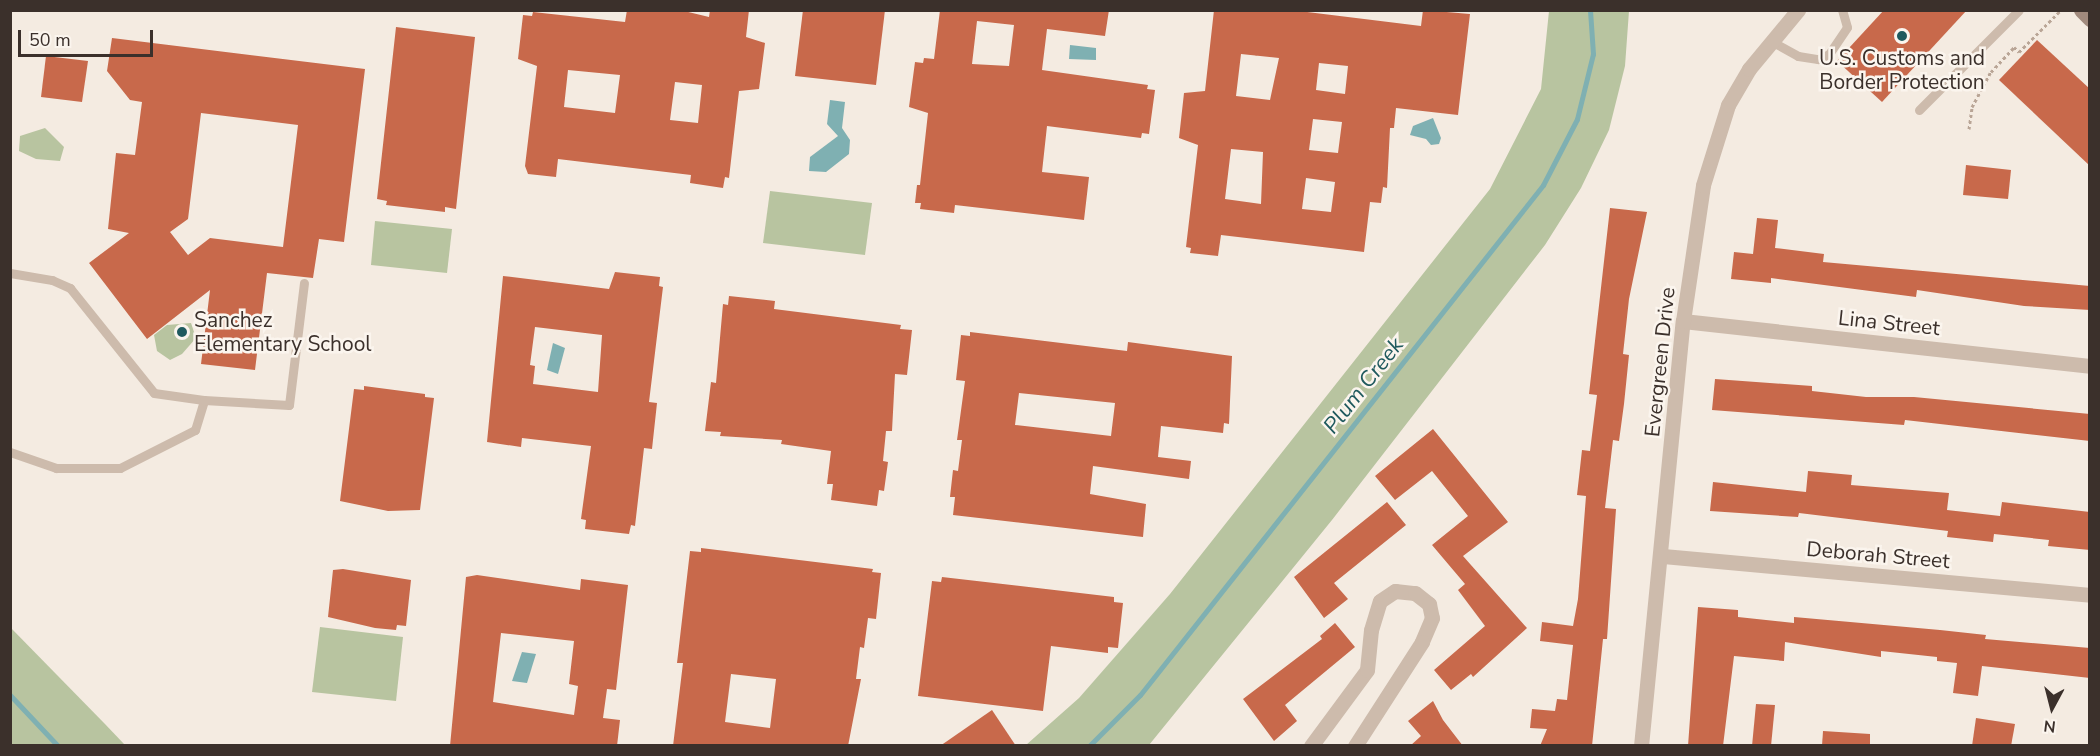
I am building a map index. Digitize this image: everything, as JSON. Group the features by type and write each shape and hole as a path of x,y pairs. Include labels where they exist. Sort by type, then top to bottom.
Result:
{"street":[{"name":"Evergreen Drive","path":"1641,746 1663,556 1683,321 1703,185 1712,146 1728,105 1771,41 1798,10"},
{"path":"2081,10 2090,19"},
{"name":"Lina Street","path":"1683,321 2090,366"},
{"name":"Deborah Street","path":"1663,556 2090,596"},
{"path":"1311,746 1366,670 1371,630 1380,601 1395,591 1415,594 1429,604 1432,618 1422,642 1355,746"}],"lane":[{"path":"1771,41 1798,56 1818,59 1829,54 1847,27 1842,10"},
{"path":"1919,110 2019,10"},
{"path":"10,273 52,280 70,288 154,393 204,400 289,405 304,283"},
{"path":"10,452 56,468 120,468 195,430 204,400"}],"path":[{"path":"1970,129 1972,107 1991,72 2014,47 2019,52 2061,10"}],"green space":[{"path":"1549,11 1629,11 1625,66 1609,130 1581,188 1545,245 1332,520 1149,745 1026,745 1079,698 1170,594 1490,189 1541,89"},
{"path":"45,128 64,147 60,161 36,159 19,151 20,136"},
{"path":"770,191 872,203 865,255 763,243"},
{"path":"375,221 452,229 447,273 371,265"},
{"path":"191,323 196,338 182,354 170,360 157,351 154,335 167,325"},
{"path":"10,627 104,723 125,745 11,745"},
{"path":"320,627 403,637 396,701 312,692"}],"water":[{"path":"1070,45 1096,48 1096,60 1069,59"},
{"path":"830,100 845,102 842,128 850,140 849,154 826,172 809,171 810,157 838,136 827,124"},
{"path":"1433,118 1441,138 1439,144 1431,145 1426,139 1410,135 1413,126"},
{"path":"553,343 565,348 558,374 547,370"},
{"path":"522,652 536,654 527,683 512,681"}],"building":[{"path":"627,10 680,10 709,17 710,10 749,10 746,37 765,43 759,89 739,91 729,178 725,177 723,188 690,183 691,175 558,159 556,177 528,174 525,166 537,66 518,59 523,15 532,16 533,12 625,22","holes":["568,70 620,75 615,113 564,107","675,82 702,85 698,123 670,120"]},
{"path":"803,10 885,10 876,85 795,76"},
{"path":"940,10 1109,10 1105,36 1047,29 1042,70 1148,85 1147,89 1155,90 1149,134 1142,133 1141,138 1047,126 1042,172 1089,177 1084,220 955,205 954,213 920,209 921,203 915,203 917,185 920,185 928,113 909,107 915,62 923,63 924,58 934,59","holes":["977,21 1014,25 1009,66 972,64"]},
{"path":"1214,10 1291,10 1421,26 1423,10 1470,14 1458,115 1396,108 1394,128 1390,128 1387,188 1383,187 1381,203 1370,202 1364,252 1221,235 1218,256 1190,253 1191,248 1186,247 1198,145 1179,138 1184,93 1205,91","holes":["1241,54 1279,58 1270,100 1236,96","1319,63 1348,66 1345,94 1316,90","1313,119 1342,122 1338,153 1309,150","1231,149 1263,152 1261,204 1225,199","1306,178 1335,182 1331,212 1302,209"]},
{"name":"U.S. Customs and Border Protection","path":"1884,10 1967,10 1882,102 1837,61"},
{"path":"396,27 475,37 456,209 445,207 445,212 386,205 387,201 377,199"},
{"path":"112,38 365,69 344,242 319,239 313,278 267,273 255,370 201,364 210,290 147,339 89,263 129,233 108,229 116,153 135,155 142,102 130,100 107,71","holes":["201,113 298,125 283,247 210,238 188,255 170,232 188,219"]},
{"path":"2037,40 2090,89 2090,166 1999,80"},
{"path":"46,56 88,61 82,102 41,97"},
{"path":"1966,165 2011,170 2008,199 1963,195"},
{"path":"1610,208 1647,212 1629,299 1623,354 1629,355 1624,404 1619,441 1613,440 1605,508 1616,509 1607,639 1603,639 1592,746 1540,746 1547,729 1530,728 1532,709 1555,711 1557,699 1567,700 1573,645 1540,641 1542,622 1573,626 1578,599 1586,496 1577,495 1582,450 1590,451 1597,395 1589,394"},
{"path":"1757,218 1778,220 1775,248 1824,254 1823,262 2090,286 2090,310 2024,306 1917,290 1916,297 1771,278 1771,283 1731,279 1734,252 1753,254"},
{"path":"615,272 660,277 659,286 663,287 649,402 657,403 652,449 644,448 635,526 631,525 629,534 585,529 586,520 581,519 591,446 522,438 521,447 487,442 503,276 609,289","holes":["535,327 602,335 598,392 533,384 535,366 530,365"]},
{"path":"729,296 775,301 774,309 901,325 900,329 912,330 907,375 895,374 892,431 886,431 883,461 888,462 884,491 879,490 877,506 831,500 833,484 827,484 831,451 781,444 782,440 720,436 721,432 705,431 711,382 716,383 723,304 728,305"},
{"path":"970,332 1127,351 1128,342 1232,356 1229,424 1224,423 1223,433 1161,426 1158,457 1191,461 1189,479 1093,466 1090,494 1146,504 1143,537 953,515 955,497 950,497 953,470 958,471 962,440 957,440 965,381 956,380 961,335 970,336","holes":["1019,393 1115,403 1111,436 1015,425"]},
{"path":"1715,379 1812,386 1812,391 1866,397 1914,397 2090,414 2090,441 1905,420 1904,425 1712,410"},
{"path":"364,386 425,394 425,397 434,398 420,510 388,511 340,501 354,389 364,390"},
{"path":"1433,429 1508,522 1463,556 1527,628 1473,677 1471,674 1451,690 1434,670 1485,626 1458,590 1465,584 1432,545 1468,516 1432,471 1395,500 1375,476"},
{"path":"1808,471 1852,475 1851,485 1949,493 1947,510 2000,516 2002,502 2090,512 2090,550 2048,546 2049,540 1994,534 1993,542 1947,537 1948,531 1799,513 1798,517 1710,511 1713,482 1806,492"},
{"path":"1387,502 1406,525 1334,583 1348,599 1324,618 1294,577"},
{"path":"701,548 873,569 872,572 881,573 876,619 868,618 864,648 860,647 856,679 861,679 848,746 673,746 683,663 677,663 690,551 701,552","holes":["731,674 776,679 770,728 725,722"]},
{"path":"343,569 411,580 406,626 397,625 396,630 375,628 328,617 333,570"},
{"path":"477,575 580,590 581,579 628,585 616,690 607,689 603,718 620,720 617,746 450,746 466,577","holes":["501,633 574,641 569,684 578,686 574,715 493,702"]},
{"path":"942,577 1114,597 1114,602 1123,603 1118,648 1108,647 1108,653 1051,646 1043,711 918,696 932,581 941,582"},
{"path":"1698,607 1738,610 1738,617 1794,623 1794,617 1940,630 1986,635 1985,639 2090,648 2090,678 1982,666 1978,696 1953,693 1957,663 1937,661 1937,657 1881,651 1881,657 1785,642 1784,661 1734,656 1723,746 1688,746"},
{"path":"1335,623 1355,647 1285,705 1297,721 1274,741 1243,699 1322,639 1320,636"},
{"path":"1433,701 1443,720 1463,746 1410,746 1421,736 1408,721"},
{"path":"1756,704 1775,705 1771,746 1752,746"},
{"path":"992,710 1016,746 940,746"},
{"path":"1976,718 2015,724 2011,746 1972,746"},
{"path":"1823,731 1870,734 1870,746 1822,746"}],"waterway":[{"name":"Plum Creek","path":"1089,746 1140,695 1543,185 1577,119 1593,54 1590,10"},
{"name":"Plum Creek","path":"10,695 58,746"}],"place":[{"name":"U.S. Customs and Border Protection","path":"1902,36"},
{"name":"Sanchez Elementary School","path":"182,332"}]}
